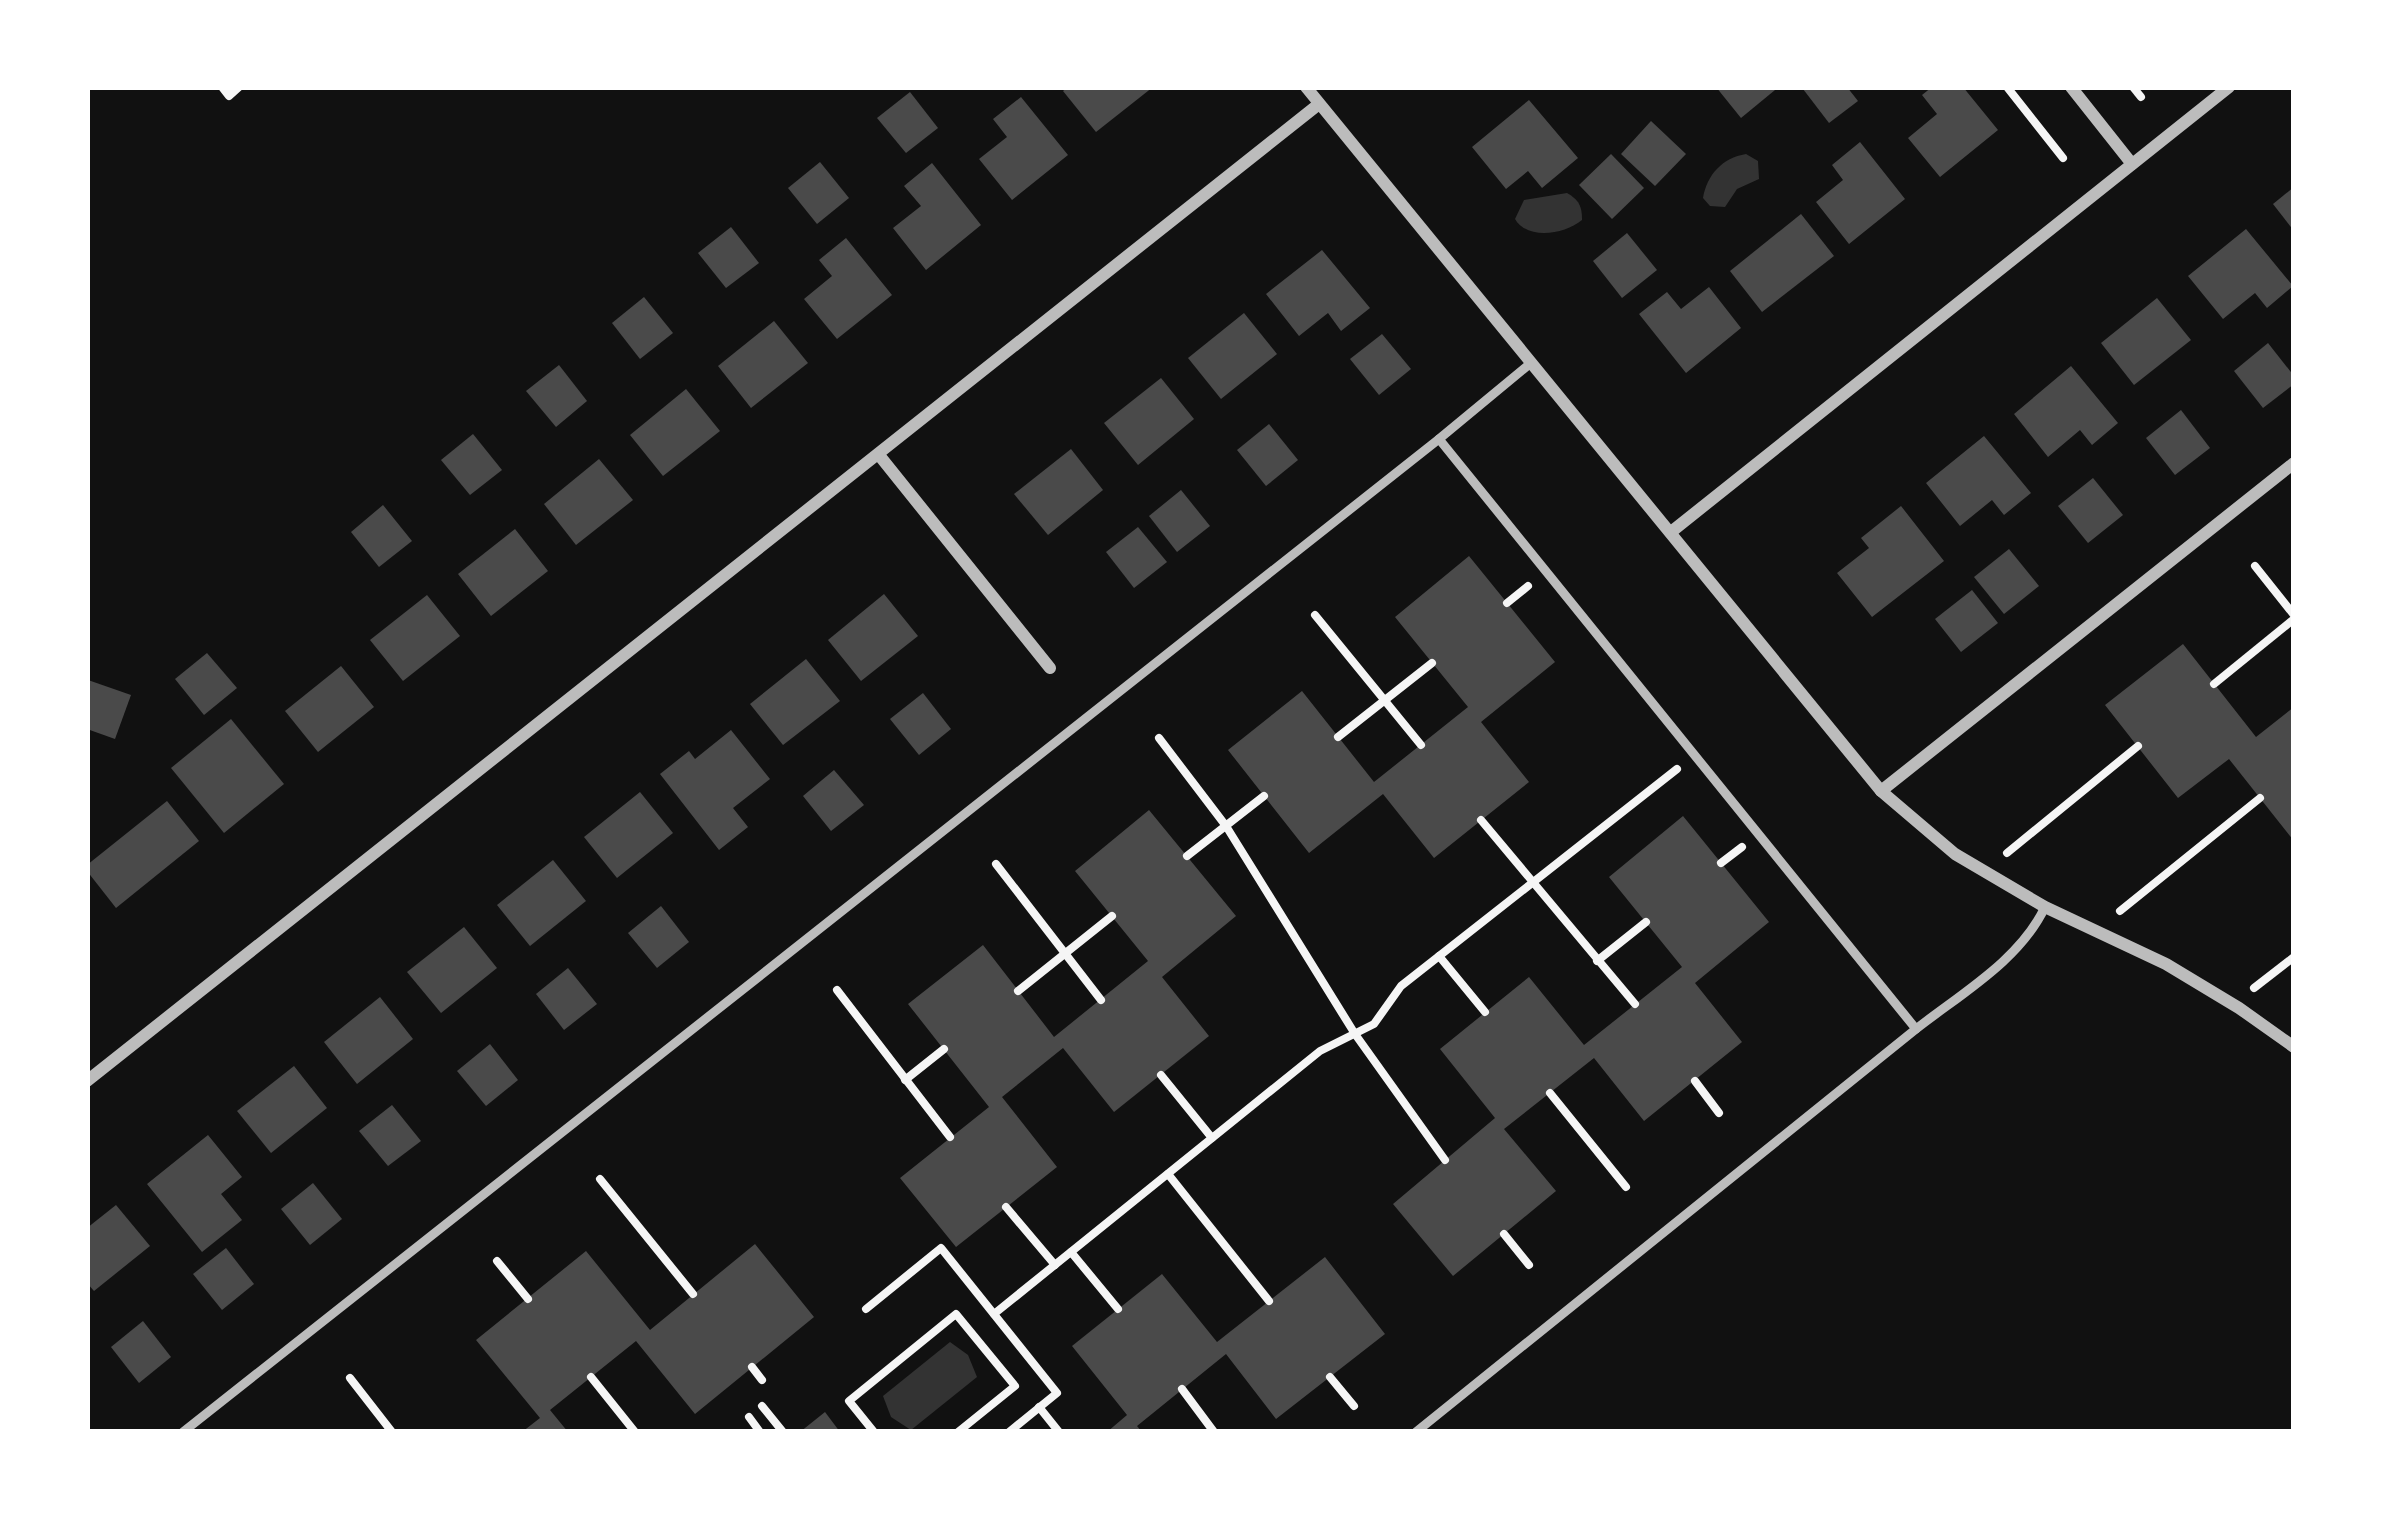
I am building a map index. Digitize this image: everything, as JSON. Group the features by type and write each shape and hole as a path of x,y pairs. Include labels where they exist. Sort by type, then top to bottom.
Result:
{"street":[{"path":"1306,87 1881,791 1954,854 2045,907 2166,964 2294,1047"},
{"path":"2071,87 2132,164"},
{"path":"1671,532 2229,87"},
{"path":"89,1076 1319,104"},
{"path":"879,455 1051,668"},
{"path":"1881,791 2294,463"}],"lane":[{"path":"183,1432 1533,361"},
{"path":"1439,439 1916,1029"},
{"path":"1416,1432 2012,954 2045,907"}],"path":[{"path":"221,87 229,96 239,87"},
{"path":"2008,87 2063,158"},
{"path":"2133,87 2141,97"},
{"path":"2214,684 2294,617 2254,566"},
{"path":"1507,602 1528,586"},
{"path":"1315,615 1421,745"},
{"path":"1338,736 1432,662"},
{"path":"1159,738 1226,826 1355,1034 1445,1160"},
{"path":"2007,853 2138,746"},
{"path":"994,1314 1320,1052 1374,1024 1401,986 1678,768"},
{"path":"1187,856 1264,796"},
{"path":"2120,910 2260,798"},
{"path":"1481,820 1635,1004"},
{"path":"1721,863 1742,847"},
{"path":"996,864 1101,1000"},
{"path":"1018,991 1112,916"},
{"path":"1598,961 1646,922"},
{"path":"1439,956 1485,1012"},
{"path":"2253,988 2294,957"},
{"path":"837,990 950,1137"},
{"path":"905,1080 944,1049"},
{"path":"1161,1076 1212,1138"},
{"path":"1695,1081 1719,1112"},
{"path":"1550,1093 1626,1187"},
{"path":"1168,1174 1269,1300"},
{"path":"600,1179 693,1294"},
{"path":"1006,1207 1055,1265"},
{"path":"1504,1234 1529,1265"},
{"path":"866,1309 941,1248 1057,1393 1009,1432"},
{"path":"1071,1252 1118,1309"},
{"path":"496,1261 528,1299"},
{"path":"874,1432 849,1401 956,1314 1015,1386 958,1432"},
{"path":"752,1367 762,1380"},
{"path":"591,1377 629,1430"},
{"path":"1330,1377 1354,1406"},
{"path":"350,1378 392,1432"},
{"path":"1182,1389 1214,1432"},
{"path":"762,1406 783,1432"},
{"path":"1039,1407 1058,1432"},
{"path":"749,1417 760,1432"}],"shaded area":[{"path":"1746,154 1758,161 1759,179 1737,189 1725,207 1710,206 1703,198 1712,175 1730,159"},
{"path":"1567,193 1581,211 1582,220 1574,225 1537,232 1515,219 1524,200"},
{"path":"950,1342 968,1355 977,1377 911,1430 891,1417 883,1396"}],"building":[{"path":"1068,87 1153,87 1096,132 1063,91"},
{"path":"1716,87 1773,87 1775,90 1741,118"},
{"path":"1847,87 1858,101 1829,123 1803,89"},
{"path":"1932,87 1963,87 1998,130 1940,177 1908,138 1937,114 1922,95"},
{"path":"910,92 938,128 906,153 877,118"},
{"path":"1021,97 1068,155 1012,200 979,159 1007,137 993,119"},
{"path":"1529,100 1578,158 1542,188 1528,171 1506,189 1472,147"},
{"path":"1651,121 1686,154 1655,186 1621,154"},
{"path":"1860,142 1905,199 1849,244 1816,202 1843,180 1832,165"},
{"path":"1611,154 1644,188 1612,219 1579,185"},
{"path":"820,162 849,198 817,224 788,188"},
{"path":"932,163 981,225 926,270 893,228 921,206 904,186"},
{"path":"2294,187 2294,231 2273,204"},
{"path":"1801,214 1834,256 1762,312 1730,271"},
{"path":"731,227 759,263 726,288 698,253"},
{"path":"2246,229 2293,286 2267,308 2255,293 2223,319 2188,276"},
{"path":"1627,233 1657,270 1622,298 1593,261"},
{"path":"846,238 892,295 837,339 804,299 832,276 819,260"},
{"path":"1322,250 1370,308 1341,331 1328,313 1299,336 1266,294"},
{"path":"1709,287 1741,328 1686,373 1639,314 1667,292 1681,309"},
{"path":"644,297 673,333 640,359 612,323"},
{"path":"2157,298 2191,340 2134,385 2101,343"},
{"path":"1244,313 1277,354 1221,399 1188,358"},
{"path":"774,321 808,363 751,408 718,366"},
{"path":"1382,334 1411,369 1379,395 1350,359"},
{"path":"2268,343 2294,376 2294,384 2263,408 2234,371"},
{"path":"559,365 587,401 556,427 526,391"},
{"path":"2071,366 2118,423 2092,445 2080,430 2048,457 2014,414"},
{"path":"1161,378 1194,419 1138,465 1104,423"},
{"path":"686,389 720,431 663,476 630,435"},
{"path":"2181,410 2210,448 2175,475 2146,438"},
{"path":"1269,424 1298,460 1266,486 1237,450"},
{"path":"473,434 502,470 470,495 441,460"},
{"path":"1984,436 2031,493 2004,515 1992,500 1960,526 1926,483"},
{"path":"1071,449 1103,490 1048,535 1014,494"},
{"path":"599,459 633,500 576,545 544,504"},
{"path":"2093,478 2123,515 2088,543 2058,506"},
{"path":"1181,490 1210,526 1177,552 1149,516"},
{"path":"383,505 412,541 379,567 351,532"},
{"path":"1901,506 1944,561 1872,617 1837,573 1869,548 1861,538"},
{"path":"1138,527 1167,562 1134,588 1106,552"},
{"path":"515,529 548,571 491,616 458,574"},
{"path":"2009,549 2039,586 2004,614 1974,577"},
{"path":"1469,556 1555,662 1481,722 1529,782 1434,858 1383,794 1309,853 1228,750 1302,691 1374,782 1468,707 1395,617"},
{"path":"1972,590 1998,623 1961,652 1935,619"},
{"path":"884,594 918,636 861,681 828,640"},
{"path":"427,595 460,636 403,681 370,640"},
{"path":"2183,644 2256,737 2294,707 2294,841 2229,759 2178,798 2105,705"},
{"path":"207,653 237,688 204,715 175,679"},
{"path":"806,659 840,701 783,745 750,704"},
{"path":"341,666 374,707 318,752 285,711"},
{"path":"88,680 131,695 115,739 87,729"},
{"path":"923,693 951,729 919,755 890,719"},
{"path":"231,719 284,784 224,833 171,768"},
{"path":"731,730 770,779 733,808 748,827 719,850 660,774 689,751 695,759"},
{"path":"834,770 864,805 831,831 803,796"},
{"path":"640,792 673,833 617,878 584,837"},
{"path":"167,801 199,841 116,908 87,865"},
{"path":"1149,810 1236,916 1162,977 1209,1036 1114,1112 1063,1048 1002,1097 1057,1167 956,1247 900,1178 989,1107 908,1004 983,945 1054,1037 1148,961 1075,871"},
{"path":"1683,816 1769,922 1695,983 1742,1042 1644,1121 1594,1058 1504,1129 1556,1191 1453,1276 1393,1204 1495,1118 1440,1049 1529,977 1584,1045 1682,967 1609,877"},
{"path":"553,860 586,901 530,946 497,905"},
{"path":"661,906 689,942 657,968 628,933"},
{"path":"464,927 497,968 441,1013 407,972"},
{"path":"568,968 597,1004 564,1030 536,994"},
{"path":"380,997 413,1039 357,1084 324,1042"},
{"path":"490,1044 518,1080 486,1106 457,1071"},
{"path":"294,1066 327,1108 271,1153 237,1111"},
{"path":"392,1105 421,1141 388,1166 359,1131"},
{"path":"208,1135 242,1177 221,1194 242,1220 202,1252 147,1184"},
{"path":"313,1183 342,1219 310,1245 281,1209"},
{"path":"116,1205 150,1246 94,1291 87,1283 87,1228"},
{"path":"755,1244 814,1317 695,1414 636,1341 550,1410 568,1432 522,1432 540,1418 476,1340 586,1251 650,1330"},
{"path":"226,1248 254,1284 222,1310 193,1274"},
{"path":"1325,1257 1385,1334 1276,1419 1226,1354 1137,1426 1142,1432 1107,1432 1127,1415 1072,1346 1162,1274 1217,1342"},
{"path":"143,1321 171,1357 139,1383 111,1347"},
{"path":"825,1412 840,1432 800,1432"}]}
